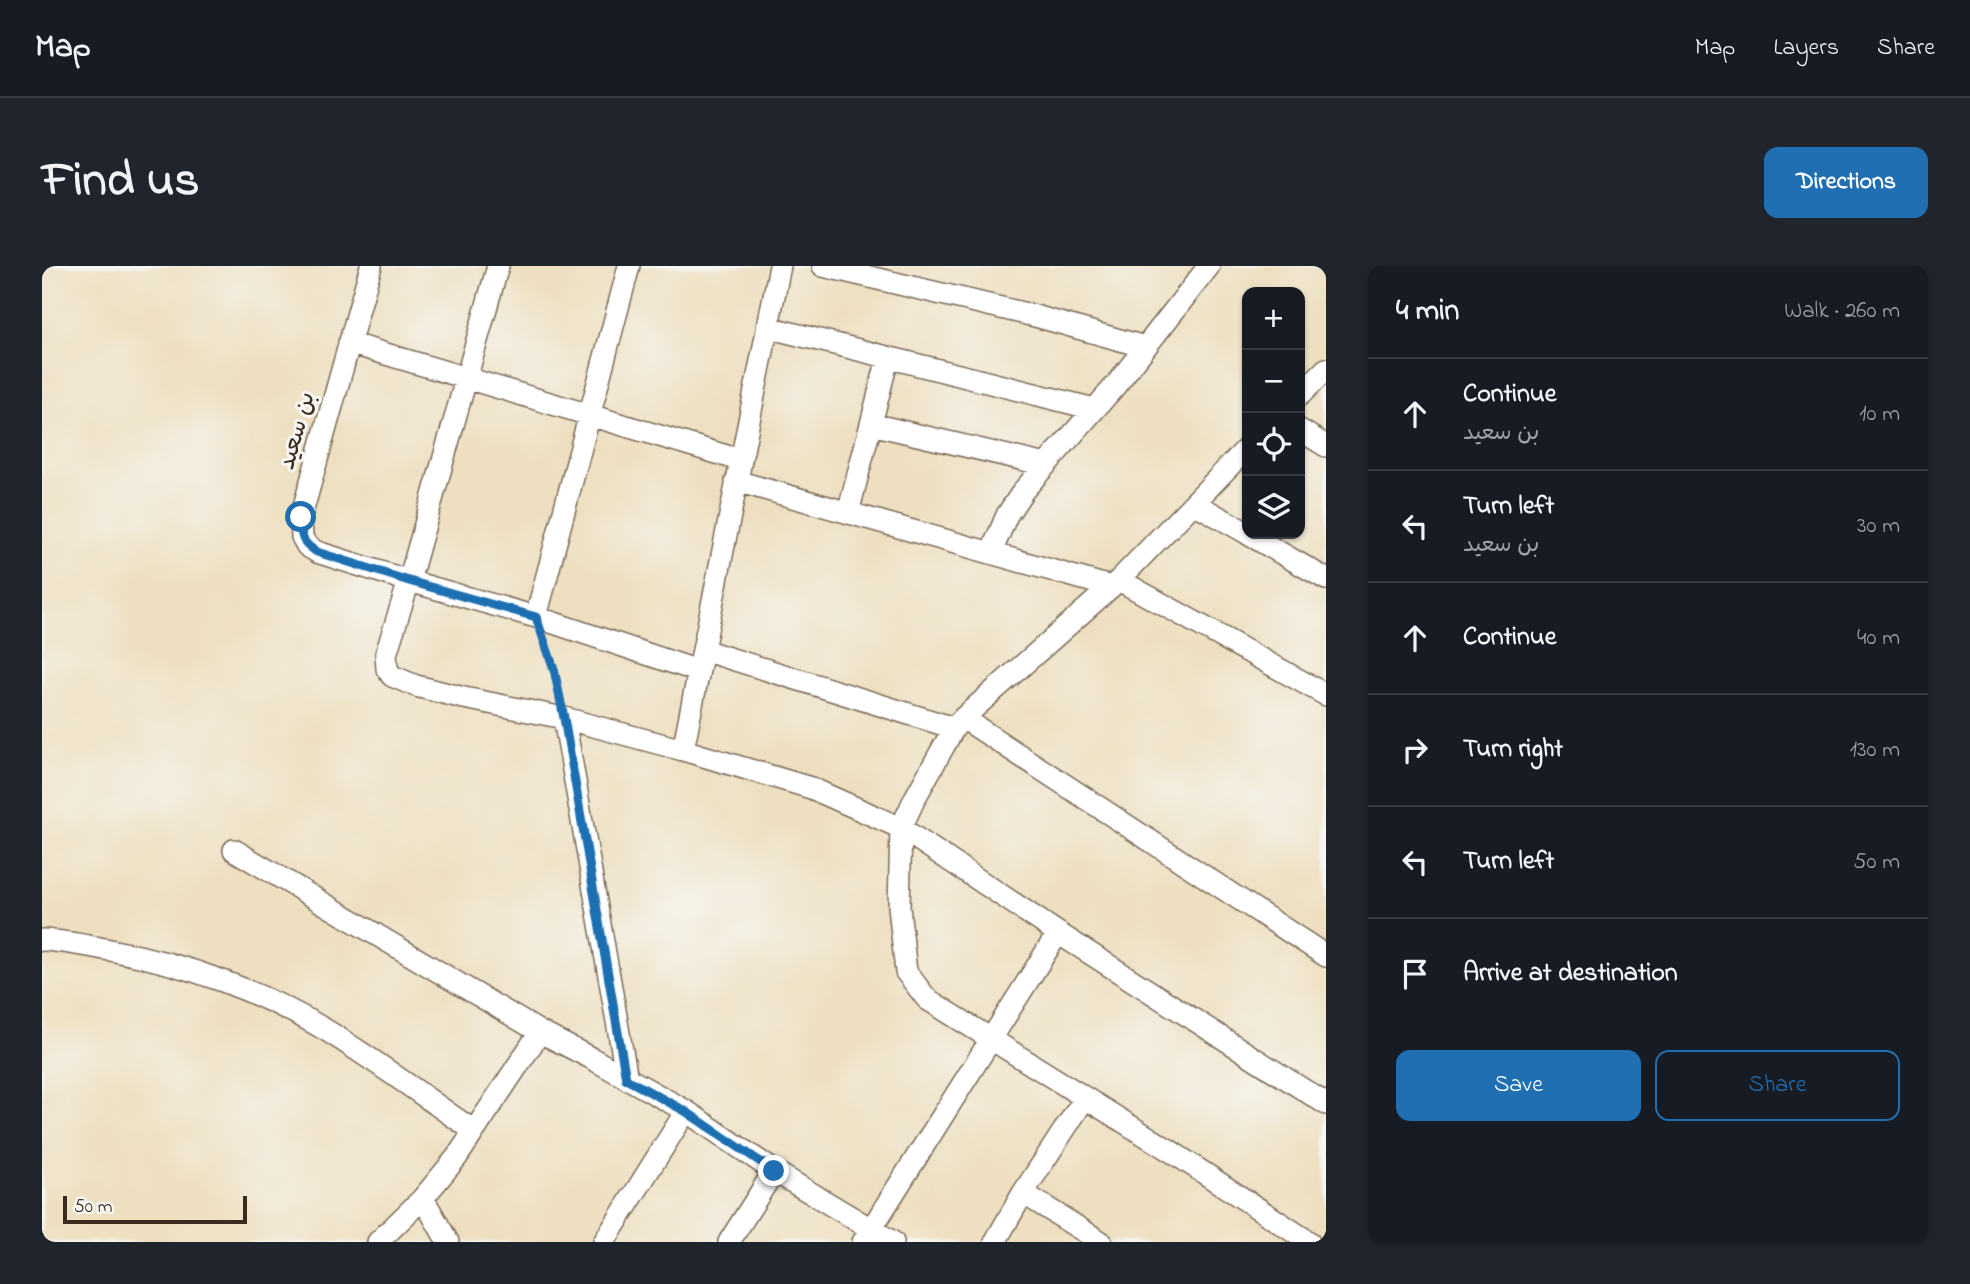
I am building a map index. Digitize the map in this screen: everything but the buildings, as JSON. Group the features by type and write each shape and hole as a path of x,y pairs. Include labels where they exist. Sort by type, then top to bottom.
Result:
{"street":[{"name":"بن سعيد","path":"371,266 301,517 302,537 307,546 317,552 409,581 536,617 700,661 958,723 1326,957"},
{"path":"498,266 386,654 387,669 392,676 416,686 464,698 564,718 811,788 901,828 1058,933 1326,1104"},
{"path":"536,617 629,266"},
{"path":"683,750 780,266"},
{"path":"823,266 1035,316 1145,347"},
{"path":"991,553 1007,515 1023,491 1094,409 1209,266"},
{"path":"767,327 1094,409"},
{"path":"349,343 589,416 848,513 1115,584 1326,695"},
{"path":"848,513 888,358"},
{"path":"1305,390 1326,369"},
{"path":"871,424 1046,465"},
{"path":"1305,433 1326,446"},
{"path":"1242,453 1115,584 958,723 901,828 899,908 906,972 927,999 1172,1152 1309,1242"},
{"path":"1194,503 1242,531"},
{"path":"1257,539 1326,579"},
{"path":"564,718 626,1079"},
{"path":"234,849 540,1032 685,1111 867,1235 893,1242"},
{"path":"867,1235 1058,933"},
{"path":"42,940 139,955 202,973 268,1001 327,1031 383,1066 474,1132"},
{"path":"379,1242 457,1157 540,1032"},
{"path":"995,1242 1085,1098"},
{"path":"604,1242 685,1111"},
{"path":"729,1242 774,1171"},
{"path":"1024,1193 1101,1242"},
{"path":"422,1198 448,1242"}],"path":[{"path":"536,617 554,669 564,718"}],"route":[{"path":"301,517 302,537 307,546 317,552 536,617 554,669 564,718 626,1079 685,1111 774,1171"}]}
